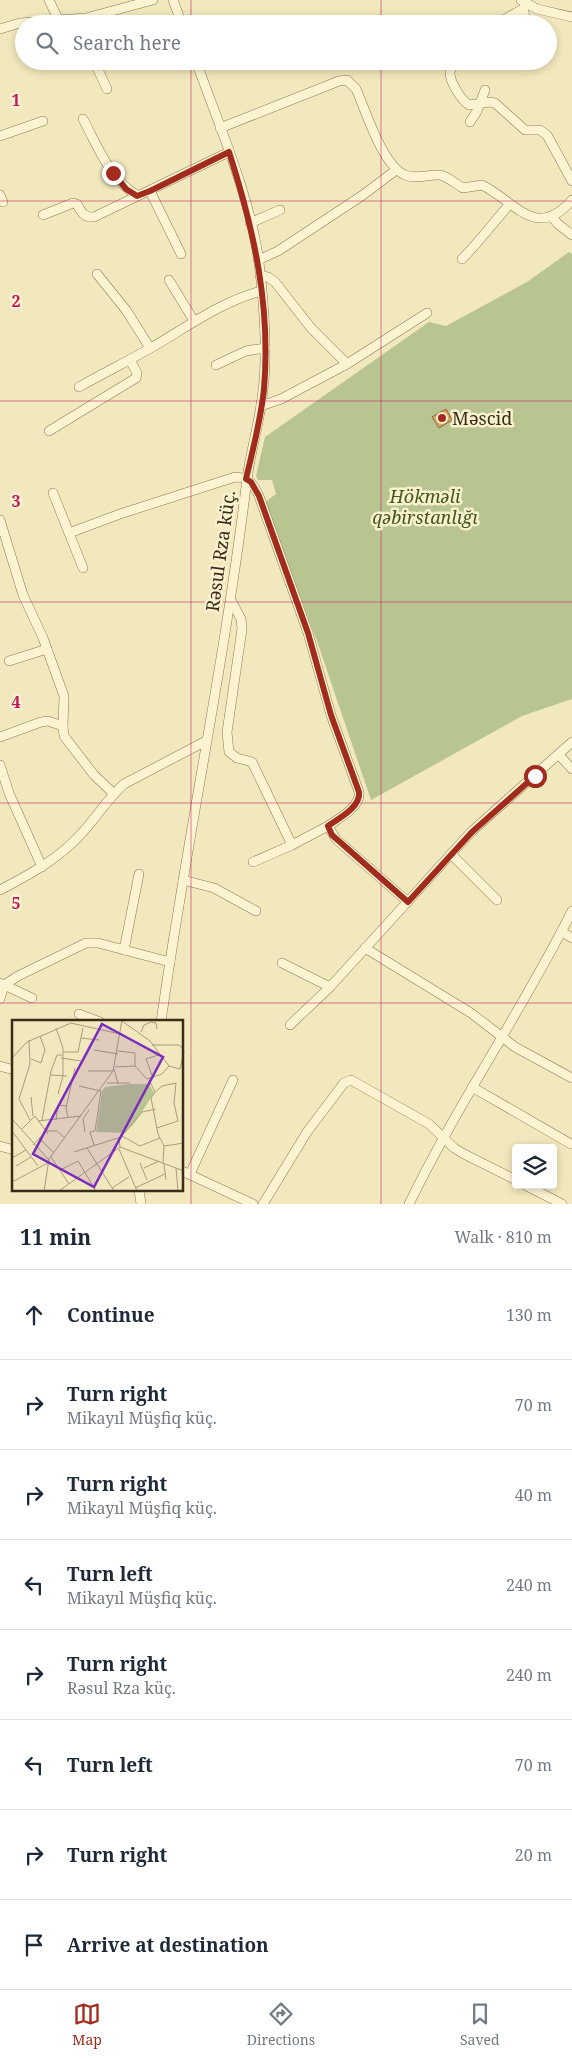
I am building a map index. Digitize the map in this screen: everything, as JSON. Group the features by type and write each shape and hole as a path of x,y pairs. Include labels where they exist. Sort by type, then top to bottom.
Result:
{"street":[{"path":"49,0 56,15"},
{"path":"101,15 153,0"},
{"path":"173,0 179,15"},
{"path":"509,15 524,4 550,13 572,17"},
{"path":"0,29 15,25"},
{"path":"98,70 107,89"},
{"name":"Rəsul Rza küç.","path":"161,1020 230,600 246,479 261,406 265,348 262,291 250,223 229,152 199,70"},
{"path":"449,70 450,78 464,102 469,105 495,103 525,130 544,132 572,180"},
{"path":"220,128 339,81 347,80 356,89 384,154 396,170 412,177 438,175 463,188 482,185 509,205 538,220 552,217 565,208 572,200"},
{"path":"470,122 485,90"},
{"path":"83,119 113,173 126,189 137,196"},
{"path":"0,136 43,121"},
{"path":"43,214 73,203 77,204 88,218 94,217 229,152"},
{"path":"258,260 278,251 355,200 396,170"},
{"path":"150,191 181,254"},
{"path":"462,258 480,241 489,227 509,205"},
{"path":"250,223 280,210"},
{"path":"552,217 572,235"},
{"path":"98,274 126,310 150,348"},
{"path":"260,275 268,277 275,282 311,328 348,364"},
{"path":"169,280 194,321"},
{"path":"79,387 130,360 194,321 242,296 262,291"},
{"path":"261,406 281,399 348,364 427,314"},
{"path":"216,365 246,351 265,348"},
{"path":"49,431 136,378 137,373 130,360"},
{"path":"70,533 120,514 235,477 251,482 259,496 302,615 331,715 360,798 357,804 328,826 292,845 253,862"},
{"path":"53,493 83,568"},
{"path":"0,520 23,595 47,649 64,696 64,736 94,774 113,794"},
{"path":"230,600 241,619 242,629 227,732 229,752 237,758 252,762 292,845"},
{"path":"9,661 47,649"},
{"path":"0,737 41,722 48,721 63,726"},
{"path":"0,890 42,867 81,834 113,794 134,777 206,740"},
{"path":"290,1025 330,987 472,832 572,742"},
{"path":"559,755 572,769"},
{"path":"0,765 42,867"},
{"path":"328,826 336,839 408,902"},
{"path":"451,854 497,900"},
{"path":"124,950 140,874"},
{"path":"183,880 214,888 256,910"},
{"path":"409,1204 472,1087 548,959 572,911"},
{"path":"562,932 572,938"},
{"path":"2,984 86,943 98,943 170,962"},
{"path":"365,948 471,1013 515,1047 572,1078"},
{"path":"282,963 330,987"},
{"path":"2,984 32,998"},
{"path":"0,999 2,984"},
{"path":"80,1014 95,1020"},
{"path":"233,1080 186,1172 253,1204"},
{"path":"263,1204 307,1132 347,1081 355,1081 429,1124 445,1137 454,1148 512,1178"},
{"path":"472,1087 571,1144"},
{"path":"533,1189 562,1204"},
{"path":"228,1204 234,1195"}],"green space":[{"name":"Hökməli qəbirstanlığı","path":"569,252 572,254 572,699 522,716 371,800 318,644 265,502 276,494 272,480 258,480 256,476 265,437 429,322 446,326 527,282"}],"building":[{"path":"446,409 452,420 439,428 432,417"}],"place":[{"name":"Məscid","path":"442,418"}],"route":[{"path":"113,173 126,189 137,196 229,152 255,241 262,291 265,348 264,388 246,479 251,482 259,496 308,633 331,715 360,798 357,804 328,826 332,835 408,902 472,832 535,776"}]}
